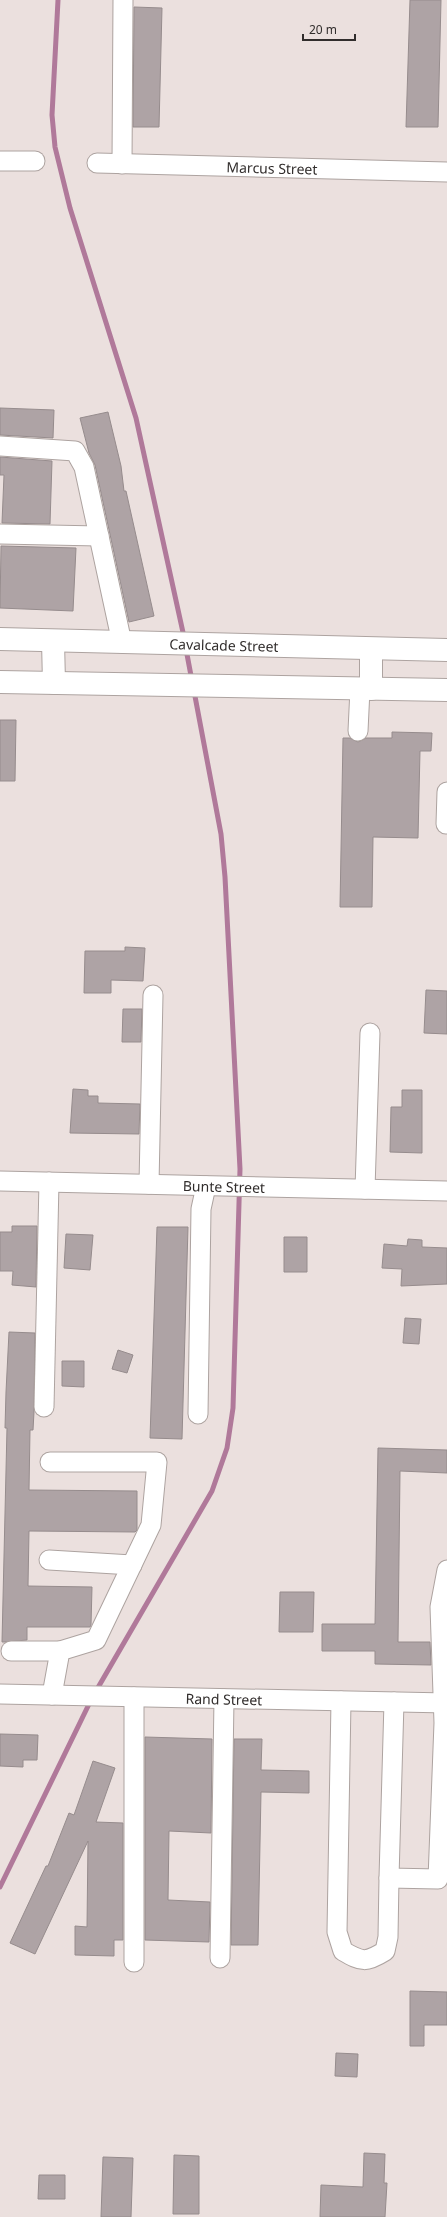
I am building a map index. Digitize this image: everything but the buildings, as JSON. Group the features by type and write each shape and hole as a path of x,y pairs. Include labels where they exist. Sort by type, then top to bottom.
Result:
{"main road":[{"name":"Cavalcade Street","path":"0,639 203,646 447,650"},
{"path":"53,641 54,683"},
{"path":"365,689 371,649"},
{"path":"0,682 447,690"}],"street":[{"path":"122,164 123,0"},
{"path":"0,160 35,162"},
{"name":"Marcus Street","path":"97,163 447,172"},
{"path":"0,446 75,452 84,467 122,643"},
{"path":"0,534 99,536"},
{"path":"358,731 365,689"},
{"path":"446,824 447,792"},
{"path":"149,1184 153,995"},
{"path":"365,1189 370,1033"},
{"name":"Bunte Street","path":"0,1181 447,1191"},
{"path":"44,1407 49,1182"},
{"path":"198,1414 201,1208 214,1186"},
{"path":"11,1651 60,1651 96,1640 151,1525 157,1462 50,1462"},
{"path":"49,1560 132,1565"},
{"path":"388,1878 443,1879 446,1703 440,1607 447,1570"},
{"path":"52,1695 60,1651"},
{"name":"Rand Street","path":"0,1694 446,1703"},
{"path":"125,1696 134,1962"},
{"path":"220,1958 224,1699"},
{"path":"341,1701 337,1932 343,1952 358,1960 371,1960 385,1951 388,1936 388,1878 394,1702"}],"waterway":[{"path":"58,0 52,115 55,147 70,208 136,418 184,637"},
{"path":"186,649 192,681"},
{"path":"96,1691 212,1491 227,1448 233,1408 240,1169 225,877 221,834 194,691"},
{"path":"0,1887 91,1700"}]}
